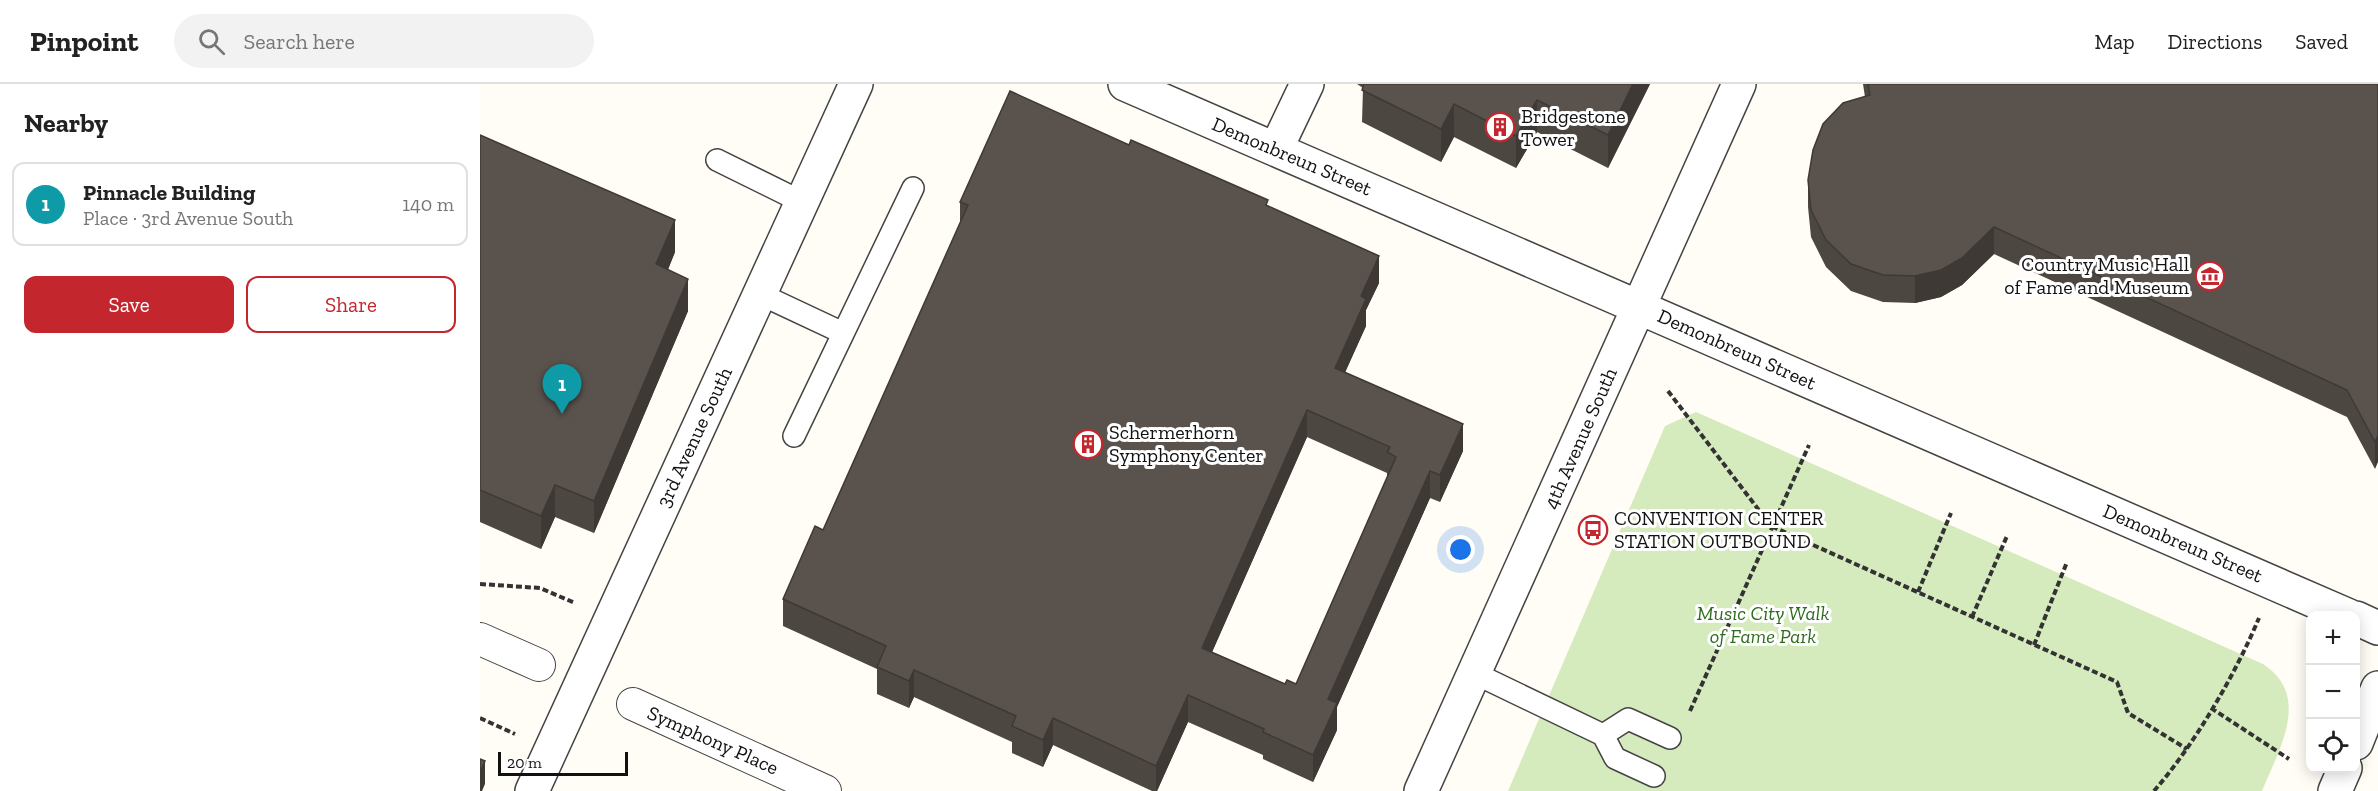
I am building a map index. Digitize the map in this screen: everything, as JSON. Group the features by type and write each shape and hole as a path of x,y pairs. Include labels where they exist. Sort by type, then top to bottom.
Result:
{"street":[{"name":"3rd Avenue South","path":"538,789 856,84"},
{"name":"Demonbreun Street","path":"1125,84 2340,611"},
{"path":"1276,149 1307,84"},
{"name":"4th Avenue South","path":"1421,791 1739,84"},
{"path":"2360,620 2378,628"},
{"path":"480,639 539,665"},
{"path":"2360,731 2378,688"},
{"name":"Symphony Place","path":"633,704 825,791"},
{"path":"2335,791 2343,773"}],"lane":[{"path":"717,160 802,202"},
{"path":"794,436 913,188"},
{"path":"760,294 843,333"},
{"path":"1474,673 1603,735 1615,758 1654,776"},
{"path":"1603,735 1628,719 1670,738"}],"path":[{"path":"1668,391 1771,526 2117,682 2128,713 2187,749"},
{"path":"1687,718 1809,445"},
{"path":"1918,592 1951,513"},
{"path":"1972,617 2007,536"},
{"path":"2034,645 2067,562"},
{"path":"480,584 540,588 578,604"},
{"path":"2154,791 2187,749 2250,640"},
{"path":"2211,708 2289,759"},
{"path":"480,718 519,736"}],"green space":[{"name":"Music City Walk of Fame Park","path":"1696,412 2263,664 2278,677 2286,691 2289,707 2283,741 2262,791 1508,791 1665,426"}],"building":[{"path":"1364,84 1633,84 1608,135 1537,100 1516,136 1454,104 1441,129 1362,90"},
{"name":"Country Music Hall of Fame and Museum","path":"1868,84 2378,84 2378,435 2375,442 2347,390 1994,227 1962,258 1941,270 1915,276 1883,275 1851,264 1826,240 1811,210 1808,180 1813,150 1823,124 1843,103 1870,95"},
{"name":"Schermerhorn Symphony Center","path":"1010,91 1129,145 1131,140 1268,200 1266,205 1379,256 1361,296 1366,299 1335,368 1463,424 1440,475 1430,471 1328,699 1337,703 1313,755 1263,732 1264,729 1188,695 1156,766 1053,718 1043,740 1012,726 1016,716 914,670 909,681 877,667 886,646 783,599 815,526 823,530 968,205 960,202","holes":["1307,410 1390,447 1387,452 1396,457 1296,684 1287,680 1285,684 1202,648"]},
{"path":"480,135 675,220 656,264 688,279 594,501 555,485 541,516 480,490"},
{"path":"480,759 485,761 480,772"}],"place":[{"name":"Bridgestone Tower","path":"1500,127"},
{"name":"Country Music Hall of Fame and Museum","path":"2210,276"},
{"name":"Pinnacle Building","path":"562,414"},
{"name":"Schermerhorn Symphony Center","path":"1088,444"},
{"name":"CONVENTION CENTER STATION OUTBOUND","path":"1593,530"}]}
